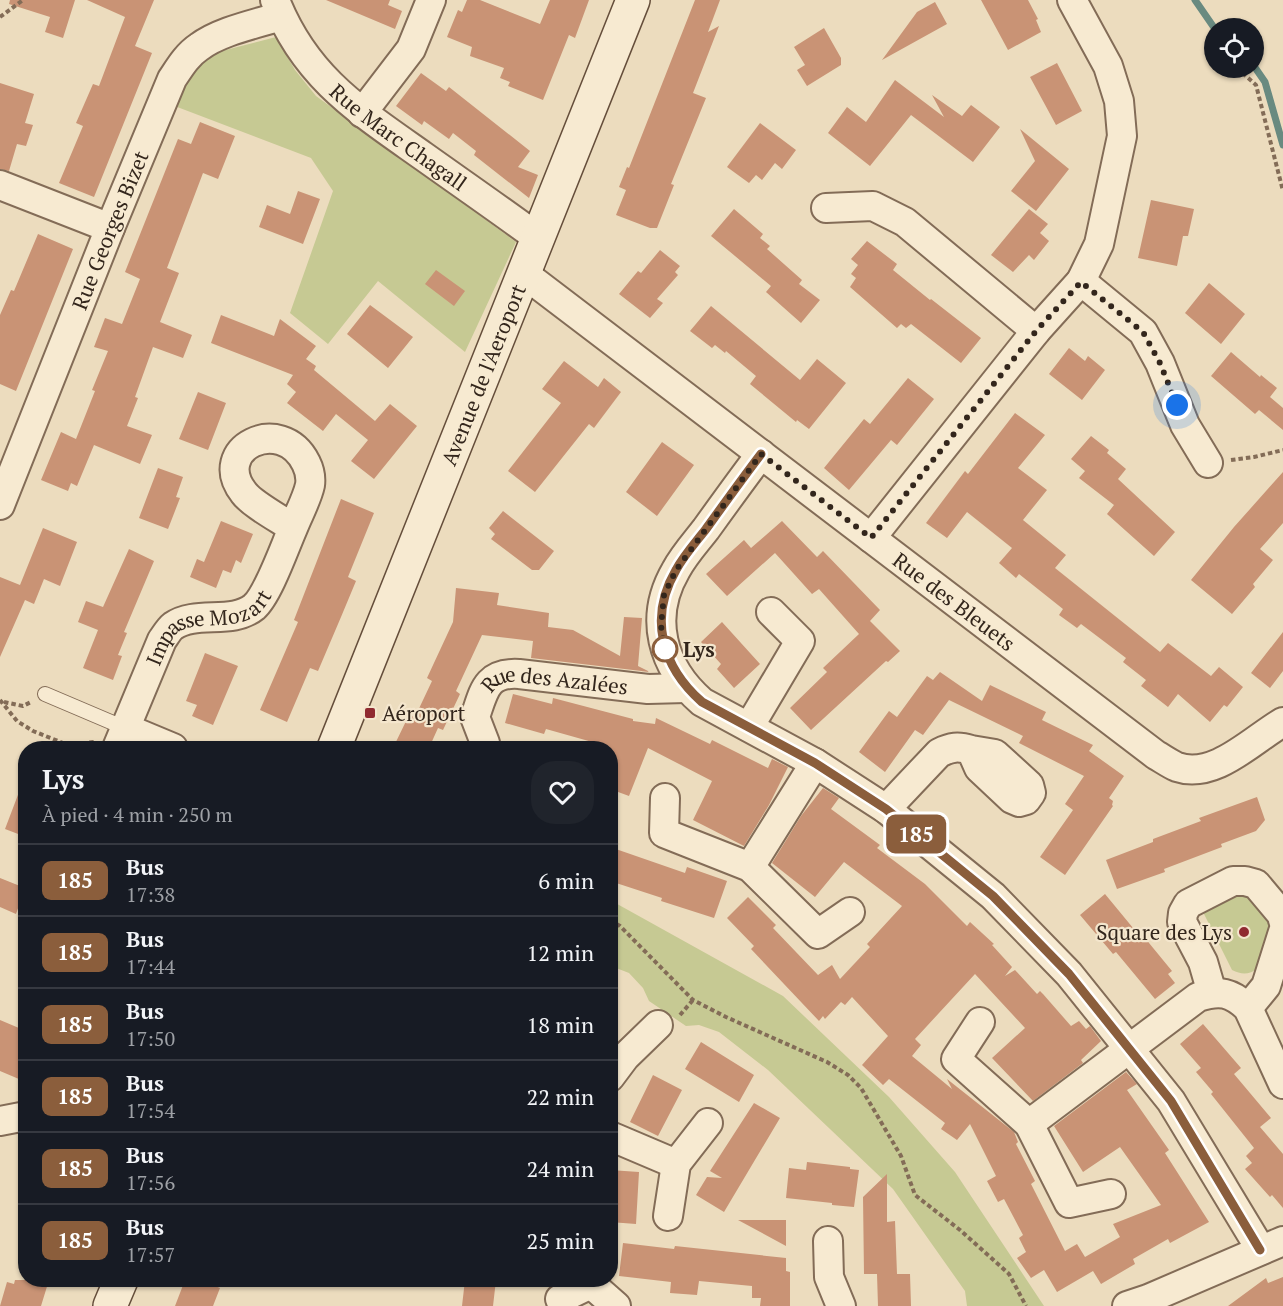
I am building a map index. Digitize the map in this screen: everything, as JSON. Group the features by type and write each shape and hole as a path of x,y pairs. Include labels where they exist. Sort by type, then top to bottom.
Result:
{"street":[{"path":"362,112 411,49 431,0"},
{"name":"Avenue de l'Aeroport","path":"337,741 633,0"},
{"path":"871,538 1036,331 1081,282 1099,244 1122,136 1119,101 1108,66 1072,0"},
{"name":"Rue Marc Chagall","path":"278,8 297,45 328,84 362,112 538,238"},
{"name":"Rue Georges Bizet","path":"0,505 172,79 184,61 200,46 278,8"},
{"path":"0,185 110,228"},
{"path":"826,208 873,206 904,222 1036,331"},
{"name":"Rue des Bleuets","path":"523,273 1151,751 1178,767 1205,769 1226,759 1283,722"},
{"path":"1081,282 1143,332 1160,363 1185,424 1208,463"},
{"path":"761,454 676,570 664,595 661,626 670,664 686,688 702,702 815,763 886,809 993,896 1069,974 1171,1101 1272,1245 1142,1304"},
{"name":"Impasse Mozart","path":"120,741 162,640 172,626 187,620 245,612 255,606 263,594 292,528"},
{"path":"749,727 800,641 771,612"},
{"name":"Rue des Azalées","path":"484,741 475,717 485,688 500,675 519,674 648,689 686,688"},
{"path":"886,809 939,753 950,747 971,750"},
{"path":"750,867 815,763"},
{"path":"665,798 664,832 750,867 819,933 850,912"},
{"path":"1212,993 1203,962 1182,922 1183,913 1188,904 1233,881 1245,881 1256,884 1282,915 1283,920"},
{"path":"1248,1008 1266,986 1283,932"},
{"path":"1029,1124 1198,998 1212,993 1227,994 1238,999 1248,1008 1283,1084"},
{"path":"980,1022 956,1059 1029,1124 1069,1203 1111,1194"},
{"path":"618,1066 625,1056 658,1025"},
{"path":"0,1121 18,1118"},
{"path":"668,1216 676,1164 708,1123"},
{"path":"618,1139 676,1164"},
{"path":"828,1241 829,1277 841,1306"},
{"path":"110,1306 118,1287"},
{"path":"560,1299 581,1287"},
{"path":"595,1287 616,1306"}],"lane":[{"path":"45,694 120,741"}],"path":[{"path":"0,17 23,0"},
{"path":"1248,78 1256,86 1283,191"},
{"path":"1208,463 1254,458 1283,450"},
{"path":"1,701 23,706 45,694"},
{"path":"1,701 17,722 59,741"},
{"path":"97,741 104,739 120,741"},
{"path":"618,925 693,1000 827,1062 861,1088 900,1156 915,1196 960,1230 1009,1274 1026,1306"}],"green space":[{"path":"276,37 295,70 316,96 516,242 465,352 378,281 328,344 290,313 333,191 311,158 172,105 192,64 206,55"},
{"name":"Square des Lys","path":"1243,887 1274,916 1258,968 1245,974 1232,970 1202,910"},
{"path":"618,904 783,996 889,1097 955,1172 1044,1306 967,1306 965,1291 893,1189 768,1070 719,1032 699,1025 686,1026 649,1001 643,988 629,973 618,969"}],"building":[{"path":"10,0 75,0 63,38 45,32 50,17 9,4"},
{"path":"87,0 154,0 135,46 152,53 94,197 59,183 83,126 76,123 93,84 99,86 125,17"},
{"path":"326,0 390,0 388,5 402,11 395,29"},
{"path":"467,0 480,0 540,24 550,0 589,0 575,38 569,35 543,100 508,86 510,82 500,78 504,68 470,56 472,47 447,37 458,10 462,12"},
{"path":"695,0 720,0 708,32 719,26 693,93 706,98 671,184 674,185 657,228 650,228 616,215 626,190 619,187 627,167 629,168"},
{"path":"981,0 1028,0 1038,19 1036,20 1041,32 1008,50"},
{"path":"935,2 947,24 882,60 917,12"},
{"path":"824,28 841,58 841,65 807,86 797,70 805,65 794,47"},
{"path":"1057,63 1082,111 1056,125 1030,77"},
{"path":"421,73 446,91 449,87 530,151 518,167 538,175 529,198 474,155 476,151 453,133 449,139 424,121 422,125 396,106"},
{"path":"895,80 944,117 932,95 962,116 971,105 1000,127 973,162 911,115 870,166 828,133 847,107 866,122"},
{"path":"0,83 34,94 25,123 33,125 26,146 17,144 9,171 0,169"},
{"path":"200,122 235,136 218,179 203,173 167,268 179,273 160,322 192,335 183,358 153,347 127,426 152,435 140,464 94,445 77,486 71,483 68,491 41,480 61,432 76,439 108,351 94,347 105,318 122,324 140,279 125,272 178,139 191,144"},
{"path":"760,123 796,150 782,169 775,163 762,180 756,175 749,183 727,167"},
{"path":"1020,129 1069,169 1036,211 1011,191 1035,161"},
{"path":"298,191 320,199 303,244 259,227 267,205 290,214"},
{"path":"1151,200 1194,209 1188,236 1183,236 1177,266 1138,258"},
{"path":"734,209 763,234 760,238 770,246 767,249 802,280 799,284 820,300 801,323 766,292 771,286 711,236"},
{"path":"1029,209 1048,224 1040,233 1049,241 1034,260 1029,255 1013,272 991,255"},
{"path":"38,234 73,249 16,391 0,384 0,315 11,290 14,291"},
{"path":"867,241 897,264 893,270 981,338 961,363 911,324 906,328 901,324 897,328 850,287 856,278 851,274 858,265 851,259"},
{"path":"660,250 680,266 675,272 678,275 657,299 663,303 650,318 619,294"},
{"path":"436,270 465,291 454,306 425,284"},
{"path":"1209,283 1245,314 1221,344 1185,313"},
{"path":"370,305 413,337 388,368 347,334"},
{"path":"711,306 800,380 817,359 846,383 809,429 797,420 796,422 750,384 756,376 726,351 725,353 715,345 712,348 690,331"},
{"path":"221,315 274,336 280,319 316,346 306,359 316,366 314,370 375,421 390,404 417,426 374,479 351,461 368,440 336,414 323,431 287,403 296,392 287,384 293,375 211,343"},
{"path":"1069,348 1085,361 1088,356 1105,370 1082,400 1049,374"},
{"path":"1231,352 1260,377 1261,375 1277,388 1270,397 1283,408 1283,430 1259,410 1255,414 1211,376"},
{"path":"564,361 598,387 604,378 621,392 594,428 589,424 535,492 508,471 561,403 542,389"},
{"path":"908,378 934,399 897,445 891,440 849,490 824,468 864,419 870,424"},
{"path":"198,392 226,403 208,450 179,439"},
{"path":"1015,413 1045,435 1018,468 1047,490 1023,520 1066,555 1055,568 1160,652 1168,643 1211,676 1219,667 1243,687 1227,707 1224,705 1210,722 1178,694 1168,707 1141,686 1146,680 1123,662 1126,658 1081,624 1077,628 1059,615 1063,609 1019,574 1016,578 999,563 1012,548 967,512 947,538 926,523 965,471 968,474"},
{"path":"1091,436 1109,450 1107,453 1126,469 1118,479 1175,532 1154,556 1107,514 1114,505 1079,478 1085,471 1071,459"},
{"path":"662,442 694,465 657,516 626,492"},
{"path":"158,468 183,477 176,497 180,498 168,529 139,518"},
{"path":"1283,472 1283,523 1260,549 1273,560 1253,584 1255,587 1232,614 1191,580"},
{"path":"341,499 374,513 348,577 356,581 318,671 310,668 287,722 260,710 298,622 294,620"},
{"path":"503,511 554,551 539,570 532,570 491,539 495,534 489,528"},
{"path":"221,521 253,534 241,563 236,560 231,573 223,570 216,588 190,577 197,559 204,562"},
{"path":"782,521 817,557 823,551 880,610 870,621 900,651 888,662 886,661 811,730 790,708 827,672 823,668 859,634 819,589 812,594 775,553 727,596 706,574 744,540 751,548"},
{"path":"43,528 77,542 60,586 44,579 34,604 25,600 0,657 0,577 20,585"},
{"path":"129,549 154,561 124,632 127,633 118,655 122,656 113,680 83,668 98,630 78,622 86,601 103,607"},
{"path":"456,588 499,593 497,605 549,613 548,627 573,630 620,656 624,617 642,618 638,666 650,672 531,658 533,641 482,635 456,691 460,694 443,730 438,728 432,741 396,741 409,715 415,717 432,681 427,678 453,622"},
{"path":"722,622 760,664 734,688 717,669 721,664 701,642"},
{"path":"1283,632 1283,671 1270,688 1251,673"},
{"path":"205,653 238,666 213,725 192,716 197,705 186,701"},
{"path":"940,672 982,701 990,685 1046,712 1042,720 1093,745 1089,751 1124,776 1109,798 1113,801 1113,806 1065,875 1040,857 1073,810 1065,804 1084,776 1019,743 1023,736 949,700 923,735 915,730 885,772 859,752 889,711 897,717 927,676 933,680"},
{"path":"513,694 552,704 553,698 633,719 633,721 655,724 656,718 710,744 712,740 768,768 772,759 788,767 769,805 744,846 693,820 712,781 648,748 629,796 618,792 618,741 589,741 546,729 544,734 505,723"},
{"path":"823,788 839,798 831,809 880,845 877,848 925,884 967,926 970,922 994,944 992,945 1012,967 1005,976 1015,970 1037,994 1040,991 1043,994 1071,1026 1079,1021 1086,1029 1090,1026 1101,1041 1081,1060 1083,1063 1033,1101 992,1058 1025,1028 975,974 915,1039 921,1045 912,1056 952,1089 947,1079 1014,1132 1018,1142 1016,1144 1035,1181 1031,1184 1065,1251 1077,1244 1085,1257 1120,1237 1113,1224 1161,1205 1120,1147 1083,1172 1054,1126 1126,1072 1137,1084 1127,1090 1169,1150 1165,1153 1209,1222 1170,1243 1168,1239 1133,1259 1135,1264 1101,1284 1093,1271 1057,1292 1044,1270 1031,1278 1017,1258 1026,1252 1019,1238 1023,1235 1004,1199 998,1202 987,1181 996,1176 970,1124 957,1140 941,1129 945,1123 889,1079 883,1085 862,1065 888,1036 852,997 845,1005 841,1002 825,1019 823,1016 819,1021 751,949 754,946 727,918 748,897 776,925 773,928 818,975 832,965 840,979 870,947 867,944 902,906 844,862 815,897 772,863 801,816"},
{"path":"18,795 18,834 5,829"},
{"path":"1257,797 1265,820 1256,831 1221,844 1222,847 1164,869 1165,872 1117,889 1106,860 1201,821 1199,818"},
{"path":"618,850 685,873 687,867 727,881 714,918 661,901 662,898 618,884"},
{"path":"0,878 18,885 18,908 16,914 0,907"},
{"path":"1105,894 1172,971 1168,974 1175,983 1155,999 1116,952 1113,954 1080,915"},
{"path":"0,1020 18,1028 18,1079 0,1071"},
{"path":"1203,1024 1241,1068 1234,1074 1271,1118 1260,1127 1283,1154 1283,1208 1245,1169 1252,1163 1246,1156 1254,1148 1211,1094 1213,1092 1196,1072 1201,1068 1180,1044"},
{"path":"701,1042 754,1075 739,1102 685,1069"},
{"path":"653,1075 682,1090 658,1136 630,1122"},
{"path":"754,1103 780,1118 724,1212 696,1195 707,1177 722,1178 710,1171"},
{"path":"807,1162 859,1170 854,1207 786,1198 789,1168 806,1170"},
{"path":"618,1171 639,1172 636,1224 618,1223"},
{"path":"887,1174 887,1222 895,1221 897,1274 910,1274 911,1306 878,1306 877,1274 864,1274 863,1197"},
{"path":"738,1220 786,1220 786,1246"},
{"path":"623,1243 786,1258 786,1271 790,1272 790,1306 760,1306 761,1298 752,1298 752,1286 699,1281 697,1295 670,1293 671,1282 619,1276"},
{"path":"1283,1277 1283,1306 1228,1306 1266,1278 1268,1283"},
{"path":"15,1280 18,1280 18,1287 47,1287 41,1306 0,1306 7,1282 14,1284"},
{"path":"182,1287 220,1288 213,1306 175,1306"},
{"path":"464,1287 495,1287 493,1306 462,1306"}],"waterway":[{"path":"1195,0 1207,18"},
{"path":"1262,78 1283,145"}],"bus line":[{"name":"185","path":"761,454 676,570 664,595 661,626 670,664 686,688 702,702 815,763 886,809 993,896 1069,974 1171,1101 1260,1250"}],"place":[{"name":"Lys","path":"665,649"},
{"name":"Aéroport","path":"370,713"},
{"name":"Square des Lys","path":"1244,932"}],"route":[{"path":"665,649 661,626 664,595 676,570 761,454 871,538 1036,331 1081,282 1143,332 1160,363 1177,405"}]}
